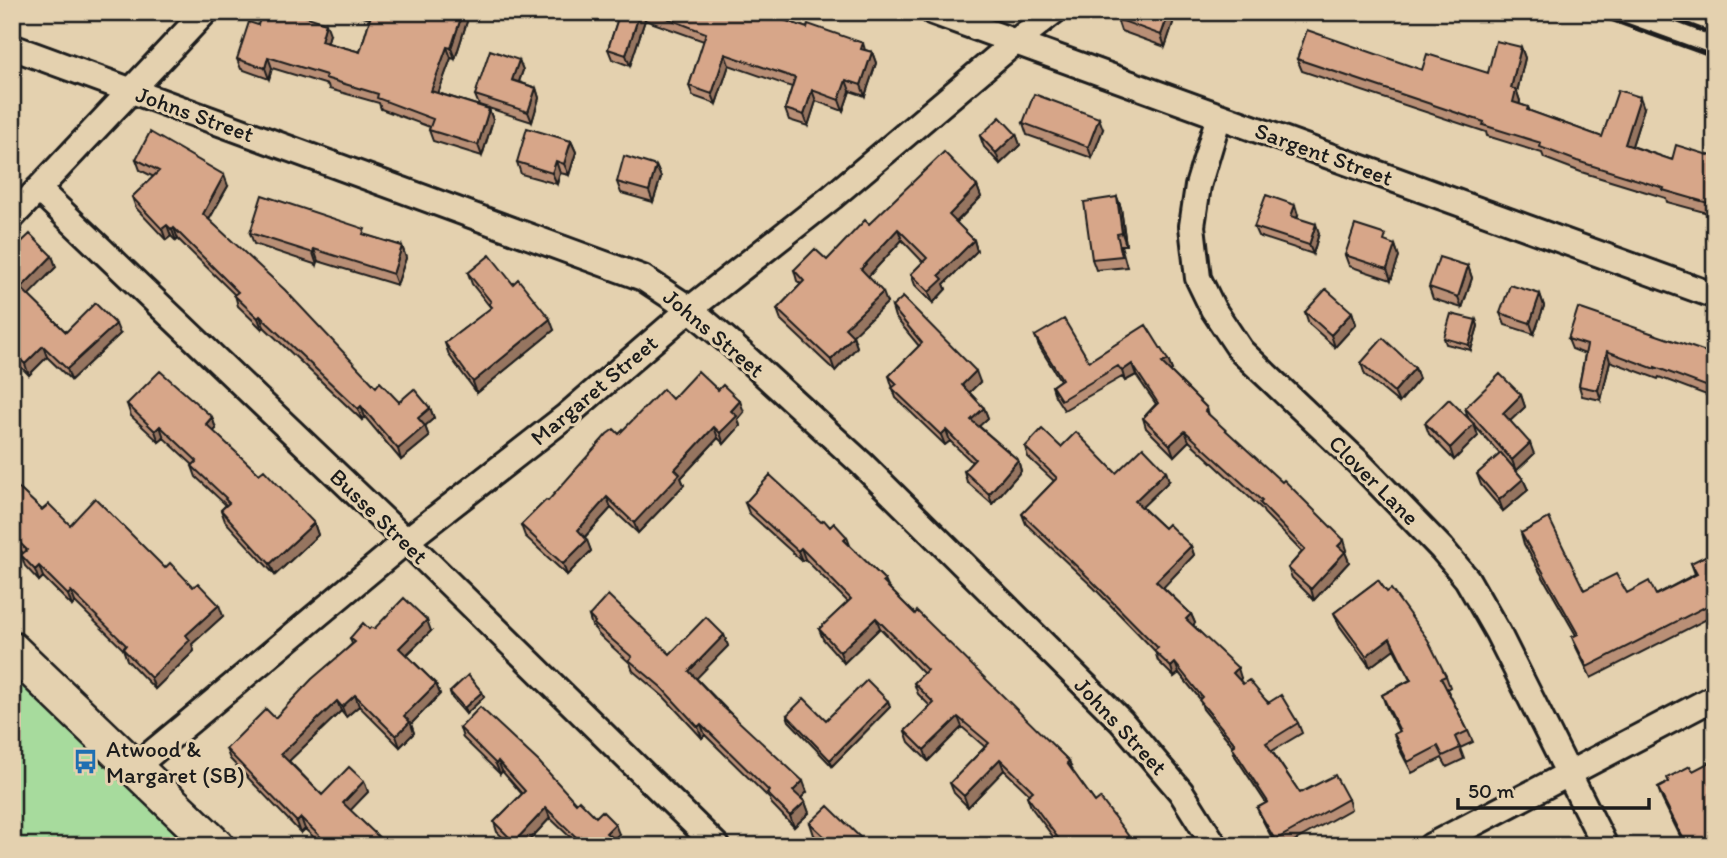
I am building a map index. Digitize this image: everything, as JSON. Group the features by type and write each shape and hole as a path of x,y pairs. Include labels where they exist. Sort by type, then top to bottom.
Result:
{"street":[{"path":"12,216 205,12"},
{"name":"Sargent Street","path":"933,12 1715,296"},
{"name":"Margaret Street","path":"134,768 407,541 565,417 691,309 842,189 1053,12"},
{"name":"Johns Street","path":"12,47 643,278 691,309 861,463 1121,721 1181,792 1214,846"},
{"name":"Clover Lane","path":"1219,116 1198,186 1192,226 1198,278 1213,309 1241,352 1359,463 1442,549 1467,579 1498,633 1605,846"},
{"name":"Busse Street","path":"38,189 407,541 717,846"},
{"path":"12,650 216,846"},
{"path":"1431,846 1715,697"}],"green space":[{"path":"12,650 216,846 12,846"}],"building":[{"path":"262,12 292,12 326,23 321,41 360,52 372,12 463,12 451,48 447,47 431,91 489,109 478,145 429,130 433,119 377,98 378,94 325,78 326,75 268,57 265,68 237,59 249,22 258,25"},
{"path":"620,12 640,12 626,55 608,49"},
{"path":"651,12 760,12 807,28 808,24 863,43 861,49 872,52 861,85 846,80 839,100 812,90 804,115 785,109 795,78 725,54 712,94 689,86 706,33"},
{"path":"1119,12 1169,12 1161,35 1117,19"},
{"path":"1307,30 1422,70 1427,54 1488,73 1496,41 1521,47 1511,88 1516,90 1513,102 1528,107 1527,110 1602,137 1618,90 1640,97 1625,144 1672,160 1676,145 1715,157 1715,205 1577,161 1540,147 1541,143 1483,125 1484,122 1297,59"},
{"path":"490,50 519,60 512,80 536,88 528,112 475,95"},
{"path":"1034,94 1099,118 1088,147 1023,123"},
{"path":"1000,117 1016,134 996,153 980,136"},
{"path":"527,128 571,141 564,164 556,161 552,173 517,162"},
{"path":"150,132 224,175 203,214 285,290 376,387 380,382 399,402 414,389 430,408 418,418 425,426 398,449 361,406 358,409 260,316 258,318 234,295 238,292 174,228 172,230 167,225 162,229 132,197 159,171 136,159"},
{"path":"944,152 977,186 949,215 974,240 939,275 943,279 929,292 911,274 927,258 898,229 861,269 883,292 845,328 853,336 831,360 777,309 804,281 794,270 815,249 827,260 865,220 869,224"},
{"path":"624,156 656,166 649,191 617,182"},
{"path":"262,195 365,229 363,234 402,246 393,274 314,249 313,253 250,233"},
{"path":"1266,195 1295,205 1291,216 1316,224 1309,245 1254,227"},
{"path":"1117,197 1122,233 1117,234 1122,256 1092,259 1084,202"},
{"path":"1355,225 1386,235 1384,241 1395,245 1387,269 1345,255"},
{"path":"30,234 52,256 21,288 66,332 95,303 116,324 67,369 43,346 25,364 12,351 12,251"},
{"path":"490,255 513,284 518,279 550,319 473,382 445,343 492,307 468,273"},
{"path":"1439,257 1468,266 1458,297 1429,287"},
{"path":"1510,285 1540,294 1530,323 1500,313"},
{"path":"1326,289 1352,312 1331,335 1305,312"},
{"path":"903,297 976,371 962,385 984,408 971,420 1018,460 989,494 964,471 975,459 946,430 941,435 892,388 897,384 889,376 922,343 892,307"},
{"path":"1578,308 1715,355 1715,405 1710,403 1714,389 1607,351 1598,390 1579,386 1587,345 1568,339"},
{"path":"1451,314 1476,320 1469,345 1444,338"},
{"path":"1064,319 1089,361 1146,325 1168,360 1162,363 1207,408 1205,411 1282,482 1284,480 1344,540 1338,546 1345,552 1311,589 1288,568 1305,549 1260,503 1262,501 1185,431 1170,445 1143,418 1158,403 1132,364 1122,371 1118,366 1061,400 1052,386 1062,379 1035,336"},
{"path":"1383,338 1415,368 1394,392 1361,363"},
{"path":"160,371 212,417 206,424 259,474 264,470 314,523 270,564 221,510 229,503 192,466 197,461 160,426 155,431 127,404"},
{"path":"698,371 718,390 723,385 740,401 731,411 737,416 720,433 714,427 675,469 680,474 634,523 607,497 578,530 587,540 563,564 521,525 548,501 607,434 614,429 619,434 663,389 672,399"},
{"path":"1500,374 1521,395 1503,413 1530,443 1512,460 1465,408"},
{"path":"1449,399 1474,424 1450,448 1425,423"},
{"path":"1042,429 1061,447 1076,432 1116,473 1143,447 1166,471 1135,501 1164,528 1168,524 1191,546 1156,581 1191,614 1186,619 1238,668 1233,673 1243,684 1249,680 1268,703 1281,695 1298,723 1266,743 1300,793 1335,775 1348,799 1275,840 1257,808 1268,802 1232,747 1235,744 1199,700 1202,697 1175,663 1171,667 1154,651 1158,648 1022,514 1057,478 1025,447"},
{"path":"1501,453 1523,479 1499,500 1477,474"},
{"path":"770,475 821,522 824,520 830,527 834,523 847,537 844,540 885,580 883,582 915,614 917,611 1069,761 1067,763 1095,802 1100,798 1136,846 1064,846 1027,796 1033,791 1000,759 964,796 950,783 989,743 958,717 924,750 905,731 934,703 914,683 927,670 876,618 840,652 819,629 851,599 801,548 798,551 745,503"},
{"path":"12,482 42,510 49,504 70,525 95,498 165,568 170,563 193,587 198,583 219,605 186,635 190,640 151,678 123,649 126,645 71,591 68,595 39,566 35,570 21,555 27,550 12,531"},
{"path":"1549,518 1584,590 1616,574 1627,593 1649,581 1656,595 1697,574 1691,563 1709,554 1715,566 1715,602 1587,667 1572,637 1578,634 1521,533"},
{"path":"1378,580 1387,592 1391,589 1428,640 1446,676 1441,678 1468,731 1455,737 1460,748 1443,756 1438,746 1408,762 1394,734 1400,731 1382,695 1411,680 1390,638 1366,656 1334,613"},
{"path":"608,595 670,654 706,617 724,635 689,671 720,704 803,781 793,791 805,802 790,816 767,793 769,791 701,724 698,727 661,687 629,660 632,657 594,624 589,616"},
{"path":"404,598 427,620 399,648 436,684 404,716 410,722 396,736 355,695 342,707 337,701 281,754 322,795 349,767 364,781 343,803 387,845 391,842 394,846 330,846 301,818 297,822 226,749 266,709 275,718 312,679 355,642 350,638 363,623 369,629 374,629"},
{"path":"468,675 482,692 464,708 450,692"},
{"path":"867,680 888,701 830,760 787,715 804,698 826,720"},
{"path":"480,707 539,762 576,803 579,800 596,817 602,811 615,824 606,833 622,846 567,846 576,837 546,808 514,842 494,822 525,791 498,761 496,764 460,728"},
{"path":"1714,760 1715,829 1712,830 1715,834 1715,846 1687,846 1658,788 1669,782 1667,778 1690,766 1693,771"},
{"path":"828,806 869,846 824,846 822,844 827,839 810,823"}],"railway":[{"path":"1591,12 1715,57"},
{"path":"1654,12 1715,35"}],"place":[{"name":"Atwood & Margaret (SB)","path":"86,762"}]}
